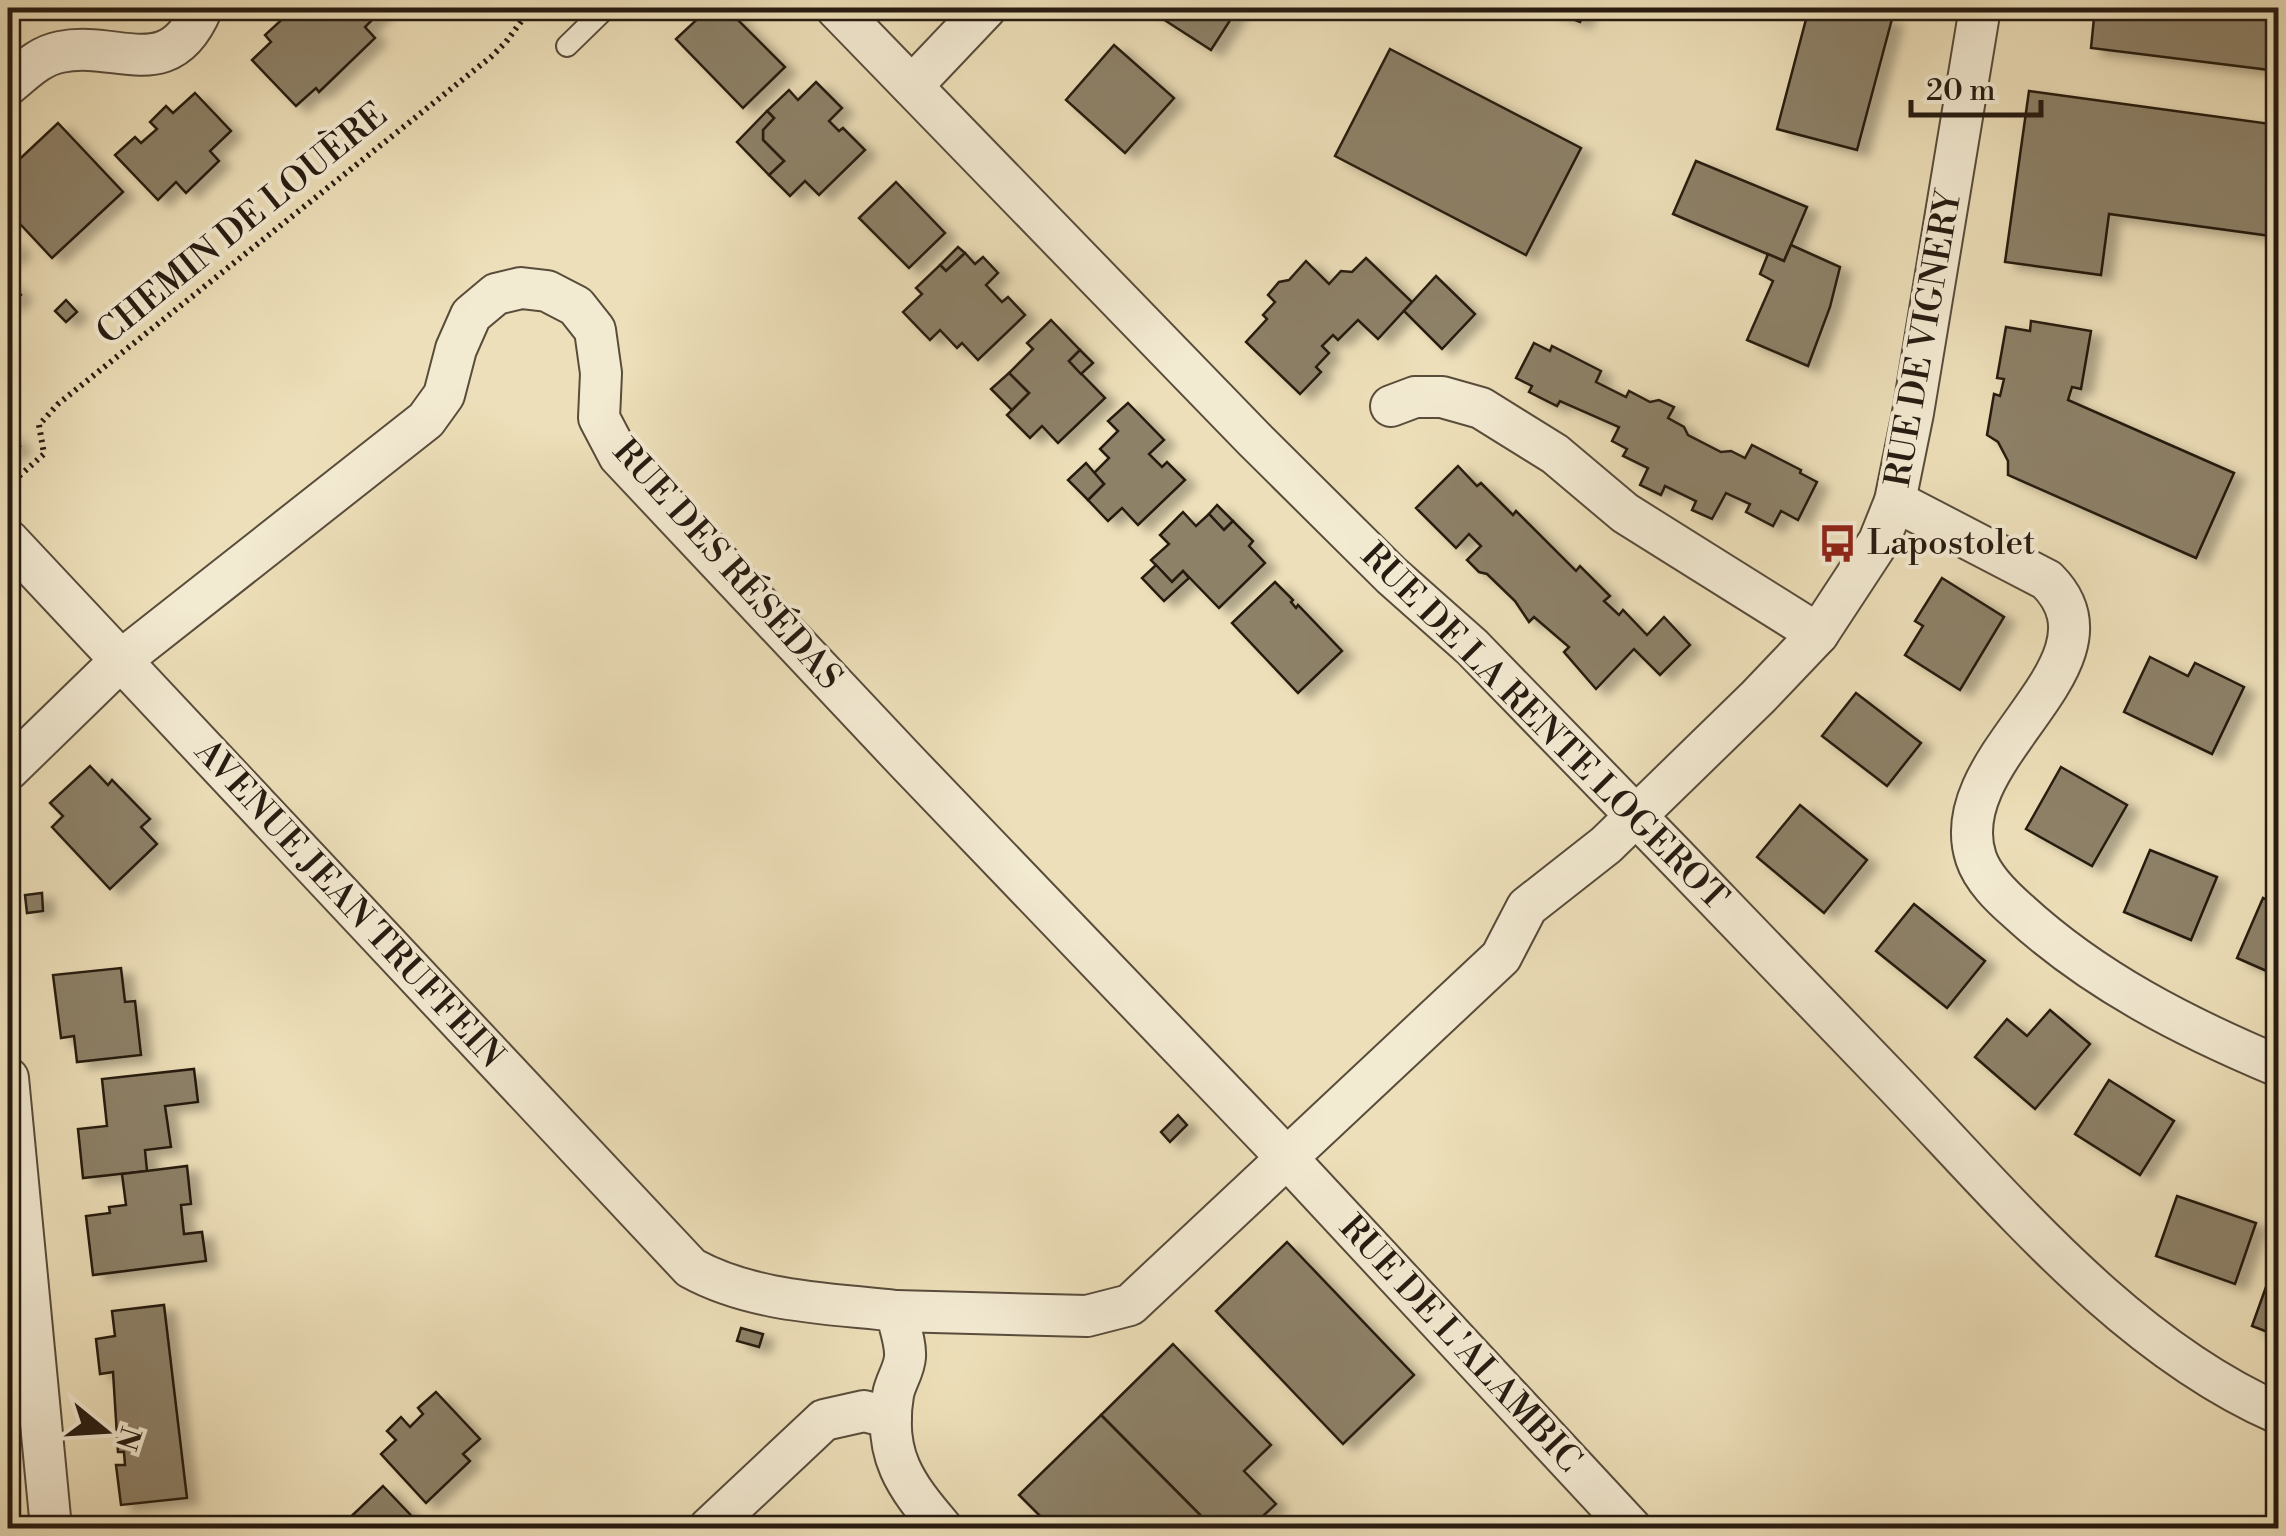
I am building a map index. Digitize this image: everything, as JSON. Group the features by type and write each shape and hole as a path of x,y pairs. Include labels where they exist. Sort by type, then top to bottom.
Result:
{"street":[{"path":"8,85 35,62 65,51 140,57 167,51 182,39 202,8"},
{"name":"RUE DE LA RENTE LOGEROT","path":"836,8 1254,439 1392,576 1472,648 2050,1244 2114,1305 2179,1357 2278,1413"},
{"path":"912,86 986,8"},
{"name":"RUE DE VIGNERY","path":"690,1268 720,1284 753,1294 896,1311 1087,1316 1130,1304 1501,957 1527,907 1606,845 1758,698 1818,634 1878,541 1895,501 1914,413 1980,8"},
{"name":"RUE DES RÉSÉDAS","path":"120,660 426,420 444,396 456,348 470,316 496,294 521,288 547,292 576,306 596,330 601,373 599,418 620,456 907,762 1288,1158"},
{"path":"1390,406 1415,397 1442,396 1481,408 1555,454 1624,514 1818,634"},
{"path":"1895,501 2046,580 2060,593 2069,611 2071,635 2063,661 1991,769 1976,803 1971,832 1977,861 1998,893 2074,958 2118,987 2164,1014 2278,1066"},
{"name":"AVENUE JEAN TRUFFEIN","path":"8,540 690,1268"},
{"path":"8,770 120,660"},
{"path":"8,1078 52,1528"},
{"name":"RUE DE L'ALAMBIC","path":"1288,1158 1631,1528"},
{"path":"896,1311 905,1354 894,1390 891,1418 894,1457 909,1490 942,1528"},
{"path":"709,1528 824,1420 864,1411 891,1418"}],"lane":[{"path":"566,46 606,8"}],"path":[{"name":"CHEMIN DE LOUÈRE","path":"8,486 44,454 39,425 58,404 492,56 531,8"},
{"path":"2272,1528 2278,1516"}],"building":[{"path":"284,8 384,8 365,27 375,38 319,92 316,88 296,106 252,60 271,42 265,35 289,13"},
{"path":"709,8 726,8 785,67 743,108 676,39"},
{"path":"1155,8 1238,8 1211,50 1152,12"},
{"path":"1544,8 1586,8 1580,22"},
{"path":"1809,8 1849,8 1892,19 1857,150 1777,129"},
{"path":"2095,8 2278,8 2278,71 2091,48"},
{"path":"1114,45 1174,98 1125,153 1066,100"},
{"path":"1390,49 1581,148 1526,255 1335,156"},
{"path":"816,82 842,108 829,121 839,131 843,128 865,150 819,195 805,181 790,196 769,175 784,161 763,140 763,130 774,118 767,111 789,90 798,100"},
{"path":"2029,91 2278,125 2278,185 2271,236 2109,214 2101,275 2005,262"},
{"path":"195,93 231,131 210,151 219,161 186,193 176,182 158,200 115,155 135,137 141,143 157,129 150,122 166,106 173,113"},
{"path":"767,111 774,118 763,130 763,140 784,161 769,175 737,142"},
{"path":"58,123 123,192 52,258 8,211 8,180 12,177 8,170"},
{"path":"1696,161 1807,207 1784,261 1673,214"},
{"path":"896,182 945,233 909,268 859,218"},
{"path":"8,238 19,250 8,261"},
{"path":"1791,245 1840,267 1808,366 1747,340 1773,281 1760,274 1768,254 1784,261"},
{"path":"958,247 965,253 946,271 940,265"},
{"path":"965,253 975,264 983,257 998,273 986,285 1002,302 1008,297 1025,315 978,360 962,343 957,348 940,330 930,340 903,312 922,294 916,288 940,265 946,271"},
{"path":"1366,258 1412,302 1378,339 1358,320 1338,340 1333,335 1322,346 1329,353 1316,367 1321,372 1300,394 1246,342 1267,319 1263,315 1275,302 1268,295 1306,261 1329,284 1341,271 1352,272"},
{"path":"1436,276 1475,314 1442,349 1404,311"},
{"path":"8,281 21,295 8,307"},
{"path":"66,300 77,312 66,322 55,311"},
{"path":"1051,320 1080,350 1069,361 1105,398 1058,443 1042,426 1030,438 1007,415 1029,393 1009,373 1033,349 1027,343"},
{"path":"2031,321 2091,331 2081,389 2072,387 2068,400 2234,473 2196,558 2008,475 2008,461 1998,442 1987,435 1994,394 2000,396 2004,379 1997,378 2006,327 2030,331"},
{"path":"1534,343 1550,351 1552,346 1601,371 1596,382 1626,397 1629,391 1650,402 1659,400 1674,407 1668,418 1684,427 1688,435 1721,452 1731,451 1745,458 1752,445 1801,470 1817,482 1798,520 1781,511 1773,526 1746,512 1750,504 1726,493 1712,519 1692,510 1696,501 1665,486 1661,495 1640,485 1648,468 1623,456 1627,449 1612,441 1619,427 1560,401 1557,406 1529,392 1532,386 1516,378"},
{"path":"1080,350 1093,363 1081,374 1069,361"},
{"path":"1009,373 1029,393 1012,410 991,389"},
{"path":"1128,403 1164,440 1149,454 1162,467 1167,462 1185,480 1138,525 1122,508 1108,521 1088,500 1104,484 1094,473 1109,458 1100,449 1118,431 1108,421"},
{"path":"8,432 20,446 9,455 8,453"},
{"path":"1086,463 1104,484 1088,500 1068,480"},
{"path":"1458,466 1513,515 1516,511 1576,571 1580,566 1610,596 1604,601 1619,615 1623,610 1647,635 1664,617 1690,645 1660,675 1634,649 1596,689 1564,652 1569,647 1534,617 1529,622 1515,601 1467,560 1481,546 1469,534 1456,548 1416,508"},
{"path":"1217,505 1233,521 1224,530 1209,514"},
{"path":"1183,512 1196,526 1209,514 1224,530 1233,521 1253,541 1249,546 1265,563 1219,608 1183,571 1172,582 1151,560 1169,544 1160,535"},
{"path":"1156,565 1172,582 1183,571 1189,578 1164,601 1142,578"},
{"path":"1942,578 2004,617 1960,690 1905,655 1923,626 1915,621"},
{"path":"1275,582 1296,608 1298,605 1342,651 1298,693 1232,623"},
{"path":"2150,657 2188,676 2195,663 2244,687 2212,754 2124,712"},
{"path":"1856,693 1921,743 1887,786 1822,736"},
{"path":"90,766 108,785 112,780 150,819 141,827 157,844 110,889 52,827 63,816 50,803"},
{"path":"2061,767 2127,805 2092,866 2026,829"},
{"path":"1800,805 1867,860 1824,913 1757,857"},
{"path":"2150,850 2217,877 2191,940 2124,912"},
{"path":"42,893 43,911 27,913 25,895"},
{"path":"2263,898 2278,905 2278,976 2237,958"},
{"path":"1914,904 1985,961 1947,1008 1876,951"},
{"path":"121,968 125,1002 135,1001 141,1055 77,1062 74,1036 61,1038 53,975"},
{"path":"2050,1010 2090,1044 2035,1109 1975,1057 2007,1019 2027,1036"},
{"path":"194,1069 198,1102 165,1106 171,1147 145,1150 147,1171 83,1178 78,1129 107,1126 102,1079"},
{"path":"2109,1080 2174,1121 2140,1175 2075,1134"},
{"path":"1178,1115 1187,1125 1170,1142 1161,1132"},
{"path":"187,1166 191,1204 181,1205 184,1234 202,1232 206,1261 93,1275 86,1216 110,1213 109,1207 126,1205 122,1174"},
{"path":"2177,1196 2256,1223 2235,1284 2156,1256"},
{"path":"1287,1242 1414,1375 1343,1444 1216,1311"},
{"path":"2271,1273 2278,1276 2278,1336 2252,1326"},
{"path":"164,1305 187,1498 121,1505 116,1465 125,1465 124,1452 118,1452 113,1372 100,1374 96,1339 115,1336 112,1311"},
{"path":"741,1328 763,1334 759,1347 737,1341"},
{"path":"1173,1344 1271,1445 1244,1471 1276,1504 1250,1528 1213,1528 1101,1415"},
{"path":"436,1392 480,1439 463,1454 470,1461 426,1503 381,1454 396,1440 387,1431 401,1417 410,1427 423,1414 418,1408"},
{"path":"1101,1415 1213,1528 1052,1528 1019,1495"},
{"path":"383,1486 423,1528 339,1528"}],"place":[{"name":"Lapostolet","path":"1837,543"}]}
